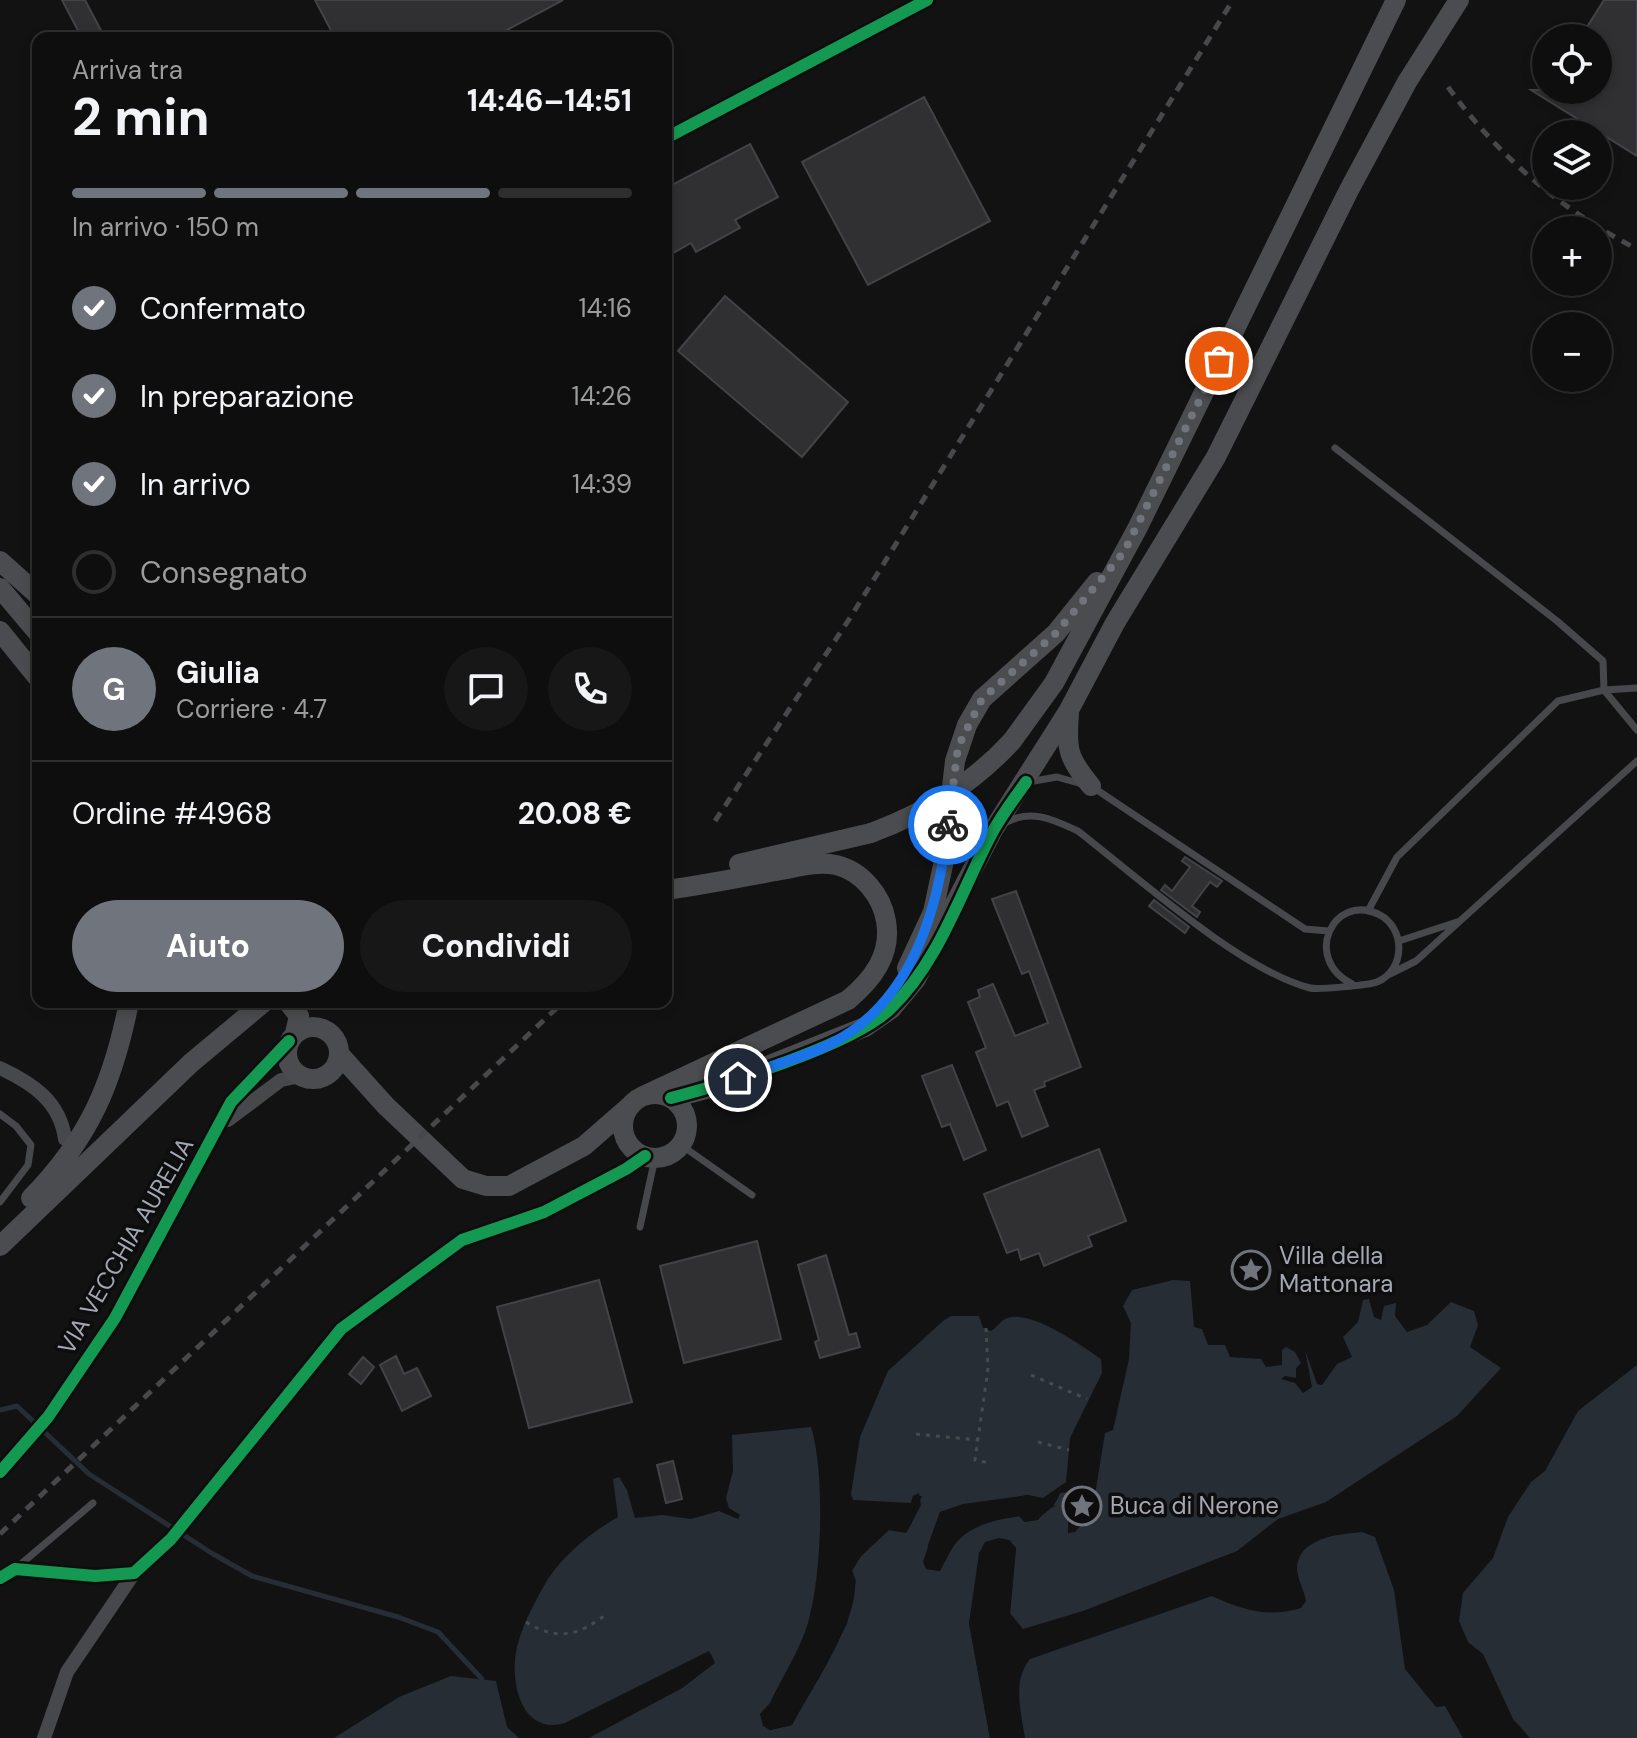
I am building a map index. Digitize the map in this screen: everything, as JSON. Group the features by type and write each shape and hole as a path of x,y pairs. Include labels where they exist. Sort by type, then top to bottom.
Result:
{"main road":[{"path":"672,878 871,833 941,802 970,782 1012,741 1054,683 1124,552 1396,0"},
{"path":"671,1098 714,1087 836,1041 891,1009 916,979 993,830 1026,782 1115,623 1216,457 1349,190 1407,82 1459,0"},
{"path":"836,1041 884,1000 921,943 933,912 943,865 958,747 982,699 1056,633 1124,552"},
{"path":"0,561 32,590"},
{"path":"0,588 32,626"},
{"path":"6,638 32,670"},
{"path":"6,638 32,683"},
{"path":"1069,710 1067,746 1073,764 1091,786"},
{"path":"304,1008 317,1026 332,1033 340,1055 386,1106 463,1179 486,1186 509,1186 584,1146 636,1101 848,1000 873,976 882,960 888,930 883,908 871,889 851,871 838,866 797,866 672,889"},
{"path":"0,1230 47,1182 84,1135 101,1104 121,1043 128,1008"},
{"path":"0,1246 191,1063 257,1008"},
{"path":"293,1008 299,1016 287,1057 301,1076 309,1079 327,1076 386,1106"},
{"path":"292,1037 317,1026"},
{"path":"327,1076 340,1055"},
{"path":"584,1146 665,1156 684,1135 714,1087"},
{"path":"644,1154 623,1122 636,1101 661,1094 671,1098 685,1114 684,1135"}],"street":[{"path":"672,135 927,0"},
{"name":"VIA VECCHIA AURELIA","path":"0,1472 48,1417 115,1318 231,1102 292,1037"},
{"path":"0,1068 29,1082 54,1105 65,1139"},
{"name":"VIA VECCHIA AURELIA","path":"215,1136 229,1118 261,1093 281,1080 301,1076"},
{"path":"44,1738 67,1672 134,1573 171,1539 341,1329 462,1240 544,1212 626,1169 644,1154"},
{"path":"0,1578 15,1569 95,1576 134,1573"}],"lane":[{"path":"1335,448 1557,621 1603,661 1604,690 1637,730"},
{"path":"1368,911 1397,857 1558,701 1604,690 1637,688"},
{"path":"993,830 1013,818 1031,815 1050,818 1078,831 1252,963 1314,990 1377,982 1416,961 1637,761"},
{"path":"1026,782 1057,777 1091,786 1305,929 1328,931"},
{"path":"1352,984 1340,978 1326,957 1328,931 1345,914 1368,911 1388,921 1399,941 1396,964 1388,974"},
{"path":"1399,941 1460,921"},
{"path":"0,1114 26,1135 31,1155 19,1179 0,1202"},
{"path":"684,1135 752,1195"},
{"path":"640,1227 644,1154"},
{"path":"15,1569 93,1503"}],"path":[{"path":"986,1328 988,1369 975,1460 989,1463"},
{"path":"1031,1375 1087,1399"},
{"path":"916,1434 978,1440"},
{"path":"1038,1442 1069,1450"},
{"path":"526,1622 557,1636 585,1631 608,1613"}],"shaded area":[{"path":"1173,1280 1190,1281 1194,1327 1202,1329 1208,1345 1225,1345 1230,1357 1261,1359 1266,1367 1282,1365 1282,1350 1286,1347 1295,1352 1301,1363 1296,1368 1296,1378 1285,1376 1281,1379 1295,1383 1303,1393 1312,1387 1305,1350 1317,1384 1322,1385 1337,1364 1352,1357 1343,1337 1358,1322 1363,1300 1369,1299 1374,1317 1381,1320 1384,1306 1396,1303 1395,1316 1407,1332 1427,1325 1451,1302 1474,1311 1478,1325 1470,1347 1501,1368 1457,1416 1326,1502 1278,1519 1237,1551 1083,1611 1023,1629 1010,1613 1016,1548 1009,1540 985,1542 969,1623 990,1738 589,1738 682,1688 714,1663 709,1651 565,1723 550,1725 528,1714 517,1689 515,1675 517,1647 522,1631 551,1574 587,1538 618,1517 613,1479 619,1477 627,1490 635,1518 662,1515 691,1519 719,1511 738,1519 740,1515 729,1508 726,1498 733,1471 732,1435 811,1427 820,1495 819,1549 813,1599 806,1630 797,1651 770,1703 760,1714 770,1730 792,1725 845,1626 855,1586 852,1571 864,1551 889,1530 906,1533 922,1496 913,1496 911,1503 853,1500 851,1494 860,1437 888,1371 951,1316 979,1316 983,1328 991,1331 1008,1318 1033,1320 1058,1331 1101,1359 1102,1373 1070,1438 1066,1482 1043,1498 1028,1495 940,1512 928,1545 926,1569 940,1571 954,1546 970,1531 991,1522 1019,1516 1025,1522 1037,1518 1051,1508 1060,1493 1069,1492 1068,1533 1075,1532 1092,1513 1105,1433 1113,1430 1129,1359 1131,1323 1123,1306 1132,1290"},
{"path":"1637,1365 1637,1738 1530,1738 1513,1719 1483,1654 1468,1642 1459,1621 1463,1593 1493,1558 1508,1517 1531,1482 1545,1471 1578,1411"},
{"path":"1362,1532 1375,1537 1394,1590 1405,1669 1436,1707 1445,1706 1463,1738 1025,1738 1019,1687 1030,1659 1212,1596 1256,1611 1278,1612 1301,1608 1306,1601 1297,1570 1304,1551 1320,1540"},
{"path":"451,1676 496,1681 507,1727 519,1738 334,1738 399,1697"}],"pier":[{"path":"919,1493 921,1505 907,1532 889,1530 856,1561 852,1571 856,1581 847,1624 792,1725 770,1730 763,1726 760,1714 768,1706 770,1708 764,1715 766,1723 771,1726 789,1722 844,1623 852,1581 848,1571 853,1559 886,1526 903,1527 917,1503 918,1498 910,1507 913,1496"},
{"path":"1028,1495 1046,1502 1028,1499 943,1515 928,1566 937,1567 956,1533 989,1517 1019,1512 1026,1517 1035,1516 1046,1505 1056,1506 1047,1509 1038,1520 1025,1522 1019,1516 991,1520 958,1537 940,1571 926,1569 923,1562 940,1512 963,1504"},
{"path":"999,1538 1009,1540 1016,1548 1010,1613 1007,1609 1012,1550 999,1542 987,1546 983,1554 973,1623 993,1738 990,1738 969,1623 979,1553 985,1542"},
{"path":"711,1654 715,1663 682,1688 585,1738 679,1685 710,1662 707,1656"}],"building":[{"path":"62,0 85,0 102,32 79,32"},
{"path":"315,0 563,0 503,32 332,32"},
{"path":"1604,0 1637,0 1637,156 1612,140 1612,120 1579,120 1553,104 1612,104 1612,24 1589,24"},
{"path":"924,97 990,221 868,285 802,162"},
{"path":"750,144 778,197 735,220 740,228 696,252 691,243 672,254 672,185"},
{"path":"725,296 848,402 802,457 678,351"},
{"path":"1185,857 1222,881 1217,887 1210,882 1192,906 1200,912 1197,917 1161,890 1165,885 1172,891 1190,867 1182,861"},
{"path":"1016,891 1081,1067 1044,1082 1045,1086 1034,1090 1048,1126 1022,1137 1008,1101 997,1106 976,1052 986,1048 968,1002 980,997 978,990 993,984 1015,1036 1048,1023 1029,971 1022,974 992,899"},
{"path":"1154,900 1189,927 1185,933 1149,906"},
{"path":"952,1065 986,1150 964,1160 950,1124 942,1127 922,1076"},
{"path":"1099,1149 1126,1221 1088,1236 1092,1246 1044,1266 1039,1253 1021,1260 1018,1249 1007,1253 984,1194"},
{"path":"757,1241 781,1339 684,1363 660,1266"},
{"path":"826,1255 849,1335 856,1333 860,1347 820,1358 815,1342 819,1340 798,1265"},
{"path":"599,1280 632,1402 529,1428 497,1307"},
{"path":"396,1356 404,1374 417,1368 431,1396 402,1411 380,1365"},
{"path":"363,1357 374,1367 361,1384 349,1374"},
{"path":"673,1461 682,1499 666,1503 657,1465"}],"waterway":[{"path":"0,1410 17,1406 89,1474 252,1576 398,1617 438,1632 482,1679"}],"railway":[{"path":"715,821 850,618 1233,0"},
{"path":"1448,87 1488,136 1533,179 1582,217 1637,249"},
{"path":"0,1534 557,1008"}],"cycle path":[{"path":"672,135 927,0"},
{"path":"671,1098 819,1049 873,1022 891,1008 908,990 936,948 992,833 1026,782"},
{"path":"0,1472 48,1417 115,1318 231,1102 289,1041"},
{"path":"0,1578 15,1569 95,1576 134,1573 171,1539 341,1329 462,1240 544,1212 645,1156"}],"way so far":[{"path":"948,825 958,747 982,699 1056,633 1124,552 1219,361"}],"place":[{"name":"Villa della Mattonara","path":"1251,1270"},
{"name":"Buca di Nerone","path":"1082,1506"}],"route":[{"path":"738,1078 836,1041 862,1022 884,1000 906,971 933,912 948,825"}]}
